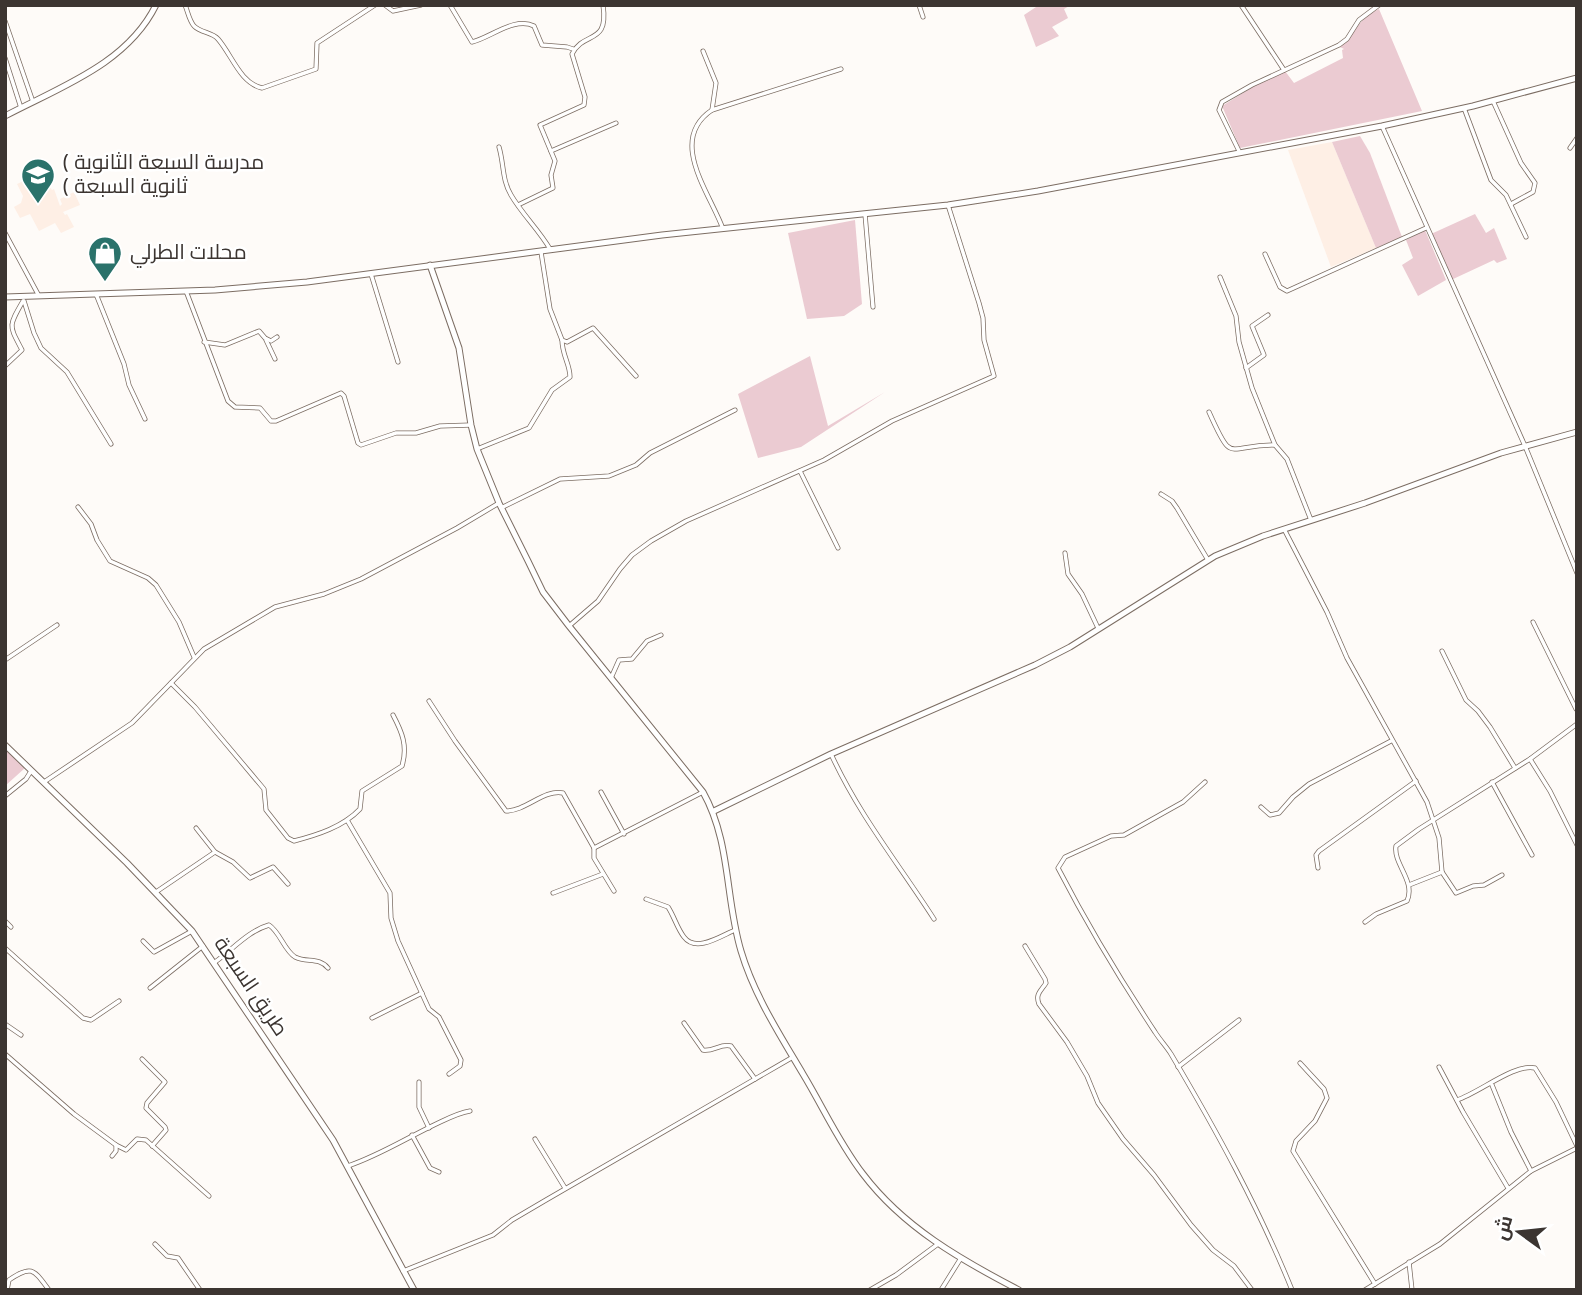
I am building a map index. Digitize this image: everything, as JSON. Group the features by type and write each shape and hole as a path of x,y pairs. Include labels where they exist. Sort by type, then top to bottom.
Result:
{"street":[{"path":"5,116 104,64 125,49 138,35 156,5"},
{"path":"186,5 197,29 216,36 245,79 262,88 316,69 317,43 375,5"},
{"path":"385,5 393,11 421,5"},
{"path":"450,5 472,42 512,26 528,23 534,26 542,46 567,47 574,50"},
{"path":"518,205 553,188 551,175 555,161 540,128 541,123 581,108 586,102 572,58 578,45 599,34 602,29 603,5"},
{"path":"919,5 923,17"},
{"path":"1241,5 1284,70"},
{"path":"1369,5 1371,11"},
{"path":"1240,153 1219,106 1252,85 1339,45 1347,39 1359,20 1379,5"},
{"path":"5,21 33,102"},
{"path":"703,51 716,83 712,110"},
{"path":"5,58 21,108"},
{"path":"723,229 693,161 693,135 700,118 712,110 841,69"},
{"path":"5,297 24,299 40,296 186,291 307,282 540,250 948,205 1382,126 1493,101 1577,78"},
{"path":"1493,101 1521,163 1535,183 1533,191 1511,204"},
{"path":"1464,108 1491,180 1506,195 1526,237"},
{"path":"551,151 616,123"},
{"path":"1382,126 1426,228 1472,324 1577,573"},
{"path":"1570,148 1577,138"},
{"path":"499,147 504,179 518,205 550,249"},
{"path":"569,626 598,601 632,555 651,541 686,521 824,460 892,421 994,376 982,330 983,318 979,303 948,205"},
{"path":"865,214 873,307"},
{"path":"1265,254 1280,287 1287,291 1426,228"},
{"path":"5,233 40,296"},
{"path":"477,449 529,428 552,390 570,377 562,352 562,340 550,309 540,250"},
{"path":"430,265 459,348 477,449 501,505 543,592 703,792 714,811 735,930 752,982 839,1138 865,1177 911,1222 938,1244 1019,1290"},
{"path":"371,273 398,362"},
{"path":"1220,276 1236,316 1246,368 1275,445 1287,459 1311,520"},
{"path":"186,291 204,342 231,404 239,408 260,408 271,421 291,416 338,393 344,396 358,443 361,445 396,433 416,433 440,426 471,425"},
{"path":"96,294 124,364 129,385 145,419"},
{"path":"5,366 22,350 11,328 24,299"},
{"path":"24,299 41,348 67,372 111,444"},
{"path":"1246,368 1264,355 1252,326 1268,315"},
{"path":"562,340 567,342 590,329 597,330 612,352 636,376"},
{"path":"204,342 225,345 259,331 275,359"},
{"path":"265,338 271,341 277,337"},
{"path":"42,783 132,723 194,657 275,607 350,584 501,505 559,480 609,477 735,410"},
{"path":"1209,412 1230,449 1275,445"},
{"path":"714,811 831,754 1035,665 1099,630 1208,560 1245,543 1479,461 1577,432"},
{"path":"800,471 838,548"},
{"path":"1161,494 1177,508 1208,560"},
{"path":"78,507 91,524 110,561 148,578 156,585 179,622 194,657"},
{"path":"1284,529 1327,612 1347,658 1391,741 1416,781 1434,819 1439,838 1442,872 1456,893 1484,885 1502,875"},
{"path":"1065,553 1068,574 1082,594 1099,630"},
{"path":"1533,622 1577,709"},
{"path":"5,660 57,625"},
{"path":"611,678 619,660 632,659 647,641 661,635"},
{"path":"1442,651 1466,700 1490,727 1515,768"},
{"path":"172,683 264,789 266,810 288,838 294,841 347,820 360,809 362,791 402,766 405,755 404,738 393,715"},
{"path":"429,701 506,811 517,810 553,792 563,793 594,848 594,858 614,891"},
{"path":"1365,922 1376,914 1407,901 1409,897 1409,885 1394,849 1403,839 1530,759 1577,724"},
{"path":"1261,807 1270,815 1279,813 1309,784 1391,741"},
{"name":"طريق السبعة","path":"5,745 156,892 192,931 333,1140 414,1290"},
{"path":"831,754 848,791 934,919"},
{"path":"1530,759 1550,791 1577,845"},
{"path":"5,796 26,779 31,771"},
{"path":"1318,868 1318,851 1416,781"},
{"path":"1205,782 1183,802 1124,835 1111,836 1065,857 1058,868 1103,947 1178,1067 1257,1211 1292,1290"},
{"path":"1492,782 1532,855"},
{"path":"601,792 624,834"},
{"path":"594,848 703,792"},
{"path":"347,820 390,893 390,910 396,935 430,1011 439,1017 461,1060 460,1066 449,1074"},
{"path":"196,828 215,852 233,862 250,878 273,867 288,884"},
{"path":"156,892 215,852"},
{"path":"1409,885 1442,872"},
{"path":"553,893 603,874"},
{"path":"646,899 668,907 690,943 701,944 735,930"},
{"path":"5,921 10,927"},
{"path":"215,962 251,934 269,925 293,956 318,961 328,968"},
{"path":"143,941 154,952 192,931"},
{"path":"150,988 203,946"},
{"path":"1025,946 1046,983 1039,991 1039,1004 1067,1042 1087,1076 1098,1103 1122,1139 1154,1175 1191,1225 1213,1250 1234,1266 1252,1290"},
{"path":"5,948 83,1018 91,1020 119,1001"},
{"path":"372,1018 422,993"},
{"path":"1178,1067 1239,1020"},
{"path":"684,1023 703,1050 726,1044 731,1046 755,1079"},
{"path":"5,1024 20,1035"},
{"path":"5,1054 74,1114 116,1145 126,1150 141,1138 209,1196"},
{"path":"403,1271 493,1235 512,1220 565,1188 793,1057"},
{"path":"142,1059 165,1082 147,1103 146,1108 150,1114 166,1130 152,1146"},
{"path":"1300,1063 1328,1098 1315,1121 1296,1141 1293,1151 1375,1284"},
{"path":"1439,1067 1508,1188"},
{"path":"1364,1290 1440,1244 1531,1171 1577,1147 1556,1102 1535,1069 1520,1068 1492,1085 1457,1100"},
{"path":"419,1083 419,1107 429,1128"},
{"path":"1492,1085 1511,1132 1531,1171"},
{"path":"348,1166 470,1111"},
{"path":"412,1135 430,1168 439,1172"},
{"path":"535,1139 565,1188"},
{"path":"112,1156 116,1145"},
{"path":"155,1244 167,1256 178,1258 200,1290"},
{"path":"870,1290 896,1275 938,1244"},
{"path":"941,1290 961,1258"},
{"path":"1409,1262 1412,1290"},
{"path":"7,1290 9,1280 23,1270 29,1270 35,1272 49,1290"}],"shaded area":[{"path":"1039,5 1071,5 1064,9 1068,18 1052,27 1059,36 1036,47 1024,15"},
{"path":"1379,9 1422,111 1240,148 1222,106 1259,83 1285,71 1294,83 1343,58 1344,49 1340,47 1367,15"},
{"path":"1360,136 1370,153 1402,237 1376,248 1332,142"},
{"path":"1332,142 1376,248 1331,267 1288,150"},
{"name":"( مدرسة السبعة الثانوية ( ثانوية السبعة","path":"30,178 37,192 49,185 54,189 60,206 60,199 74,192 80,205 63,212 74,227 61,233 55,223 39,231 30,214 20,218 14,207 21,203 23,196 17,184"},
{"path":"1475,214 1486,233 1494,228 1507,259 1497,263 1494,260 1451,280 1431,234"},
{"path":"855,220 862,304 844,316 807,319 788,233"},
{"path":"1425,230 1446,280 1418,296 1402,265 1413,258 1406,240"},
{"path":"810,356 828,426 885,392 801,447 758,458 738,394"},
{"path":"5,747 25,768 5,786"}],"place":[{"name":"( مدرسة السبعة الثانوية ( ثانوية السبعة","path":"38,205"},
{"name":"محلات الطرلي","path":"105,283"}]}
